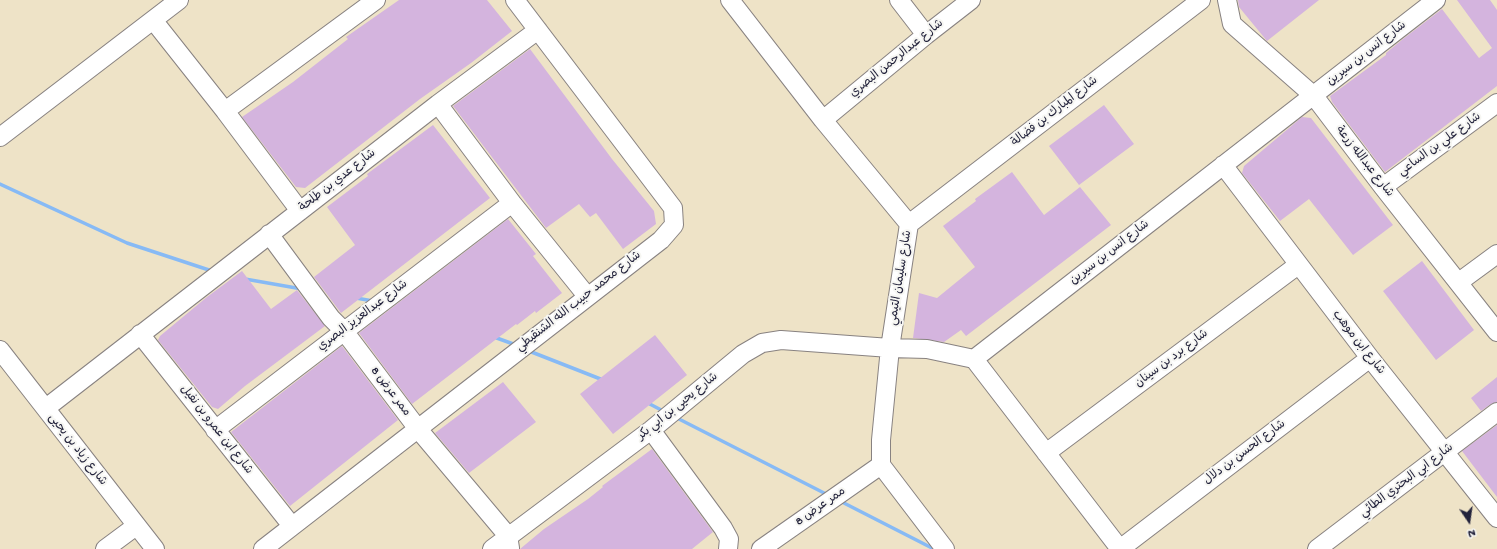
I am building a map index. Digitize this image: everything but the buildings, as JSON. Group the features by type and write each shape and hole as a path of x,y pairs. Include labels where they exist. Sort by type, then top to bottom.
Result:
{"street":[{"path":"0,137 179,0"},
{"path":"225,111 376,0"},
{"name":"شارع محمد حبيب الله الشنقيطي","path":"263,549 660,240 674,225 673,208 515,0"},
{"name":"شارع سليمان التيمي","path":"730,0 824,120 909,224 890,348 881,440 881,465"},
{"path":"899,0 926,35"},
{"name":"شارع عبدالرحمن البصري","path":"824,120 926,35 971,0"},
{"name":"شارع المبارك بن فضالة","path":"909,224 1200,0"},
{"name":"شارع عبدالله زرعة","path":"1227,0 1232,24 1314,96 1383,187 1497,332"},
{"name":"شارع انس بن سيرين","path":"974,359 1436,0"},
{"path":"153,20 225,111 300,211"},
{"name":"شارع عدي بن طلحة","path":"46,408 438,104 538,30"},
{"name":"شارع علي بن الساعي","path":"1383,187 1497,103"},
{"path":"438,104 512,202 587,296"},
{"name":"شارع ابن موهب","path":"1223,164 1298,265 1497,518"},
{"name":"شارع عبدالعزيز البصري","path":"215,430 512,202"},
{"name":"ممر عرض 8","path":"269,234 331,318 344,331 418,429 509,543"},
{"path":"1459,282 1497,254"},
{"name":"شارع برد بن سينان","path":"1046,453 1298,265"},
{"name":"شارع ابن عمرو بن نفيل","path":"140,334 292,526"},
{"name":"شارع يحيى بن ابي بكر","path":"492,549 509,543 651,430 743,354 762,343 781,340 890,348 927,349 974,359"},
{"name":"شارع زياد بن يحيى","path":"0,350 154,549"},
{"name":"شارع الحسن بن دلال","path":"1120,549 1370,358"},
{"path":"974,359 1120,549"},
{"name":"شارع ابي البحتري الطائي","path":"1316,549 1497,412"},
{"path":"651,430 723,528 729,539 728,549"},
{"path":"881,465 944,549"},
{"name":"ممر عرض 8","path":"761,549 881,465"},
{"path":"105,549 136,526"}],"waterway":[{"path":"0,184 127,243 212,271"},
{"path":"245,279 302,289"},
{"path":"356,298 373,301"},
{"path":"494,337 516,345"},
{"path":"529,351 603,380"},
{"path":"646,402 665,412"},
{"path":"675,417 828,495"},
{"path":"840,501 934,549"}]}
